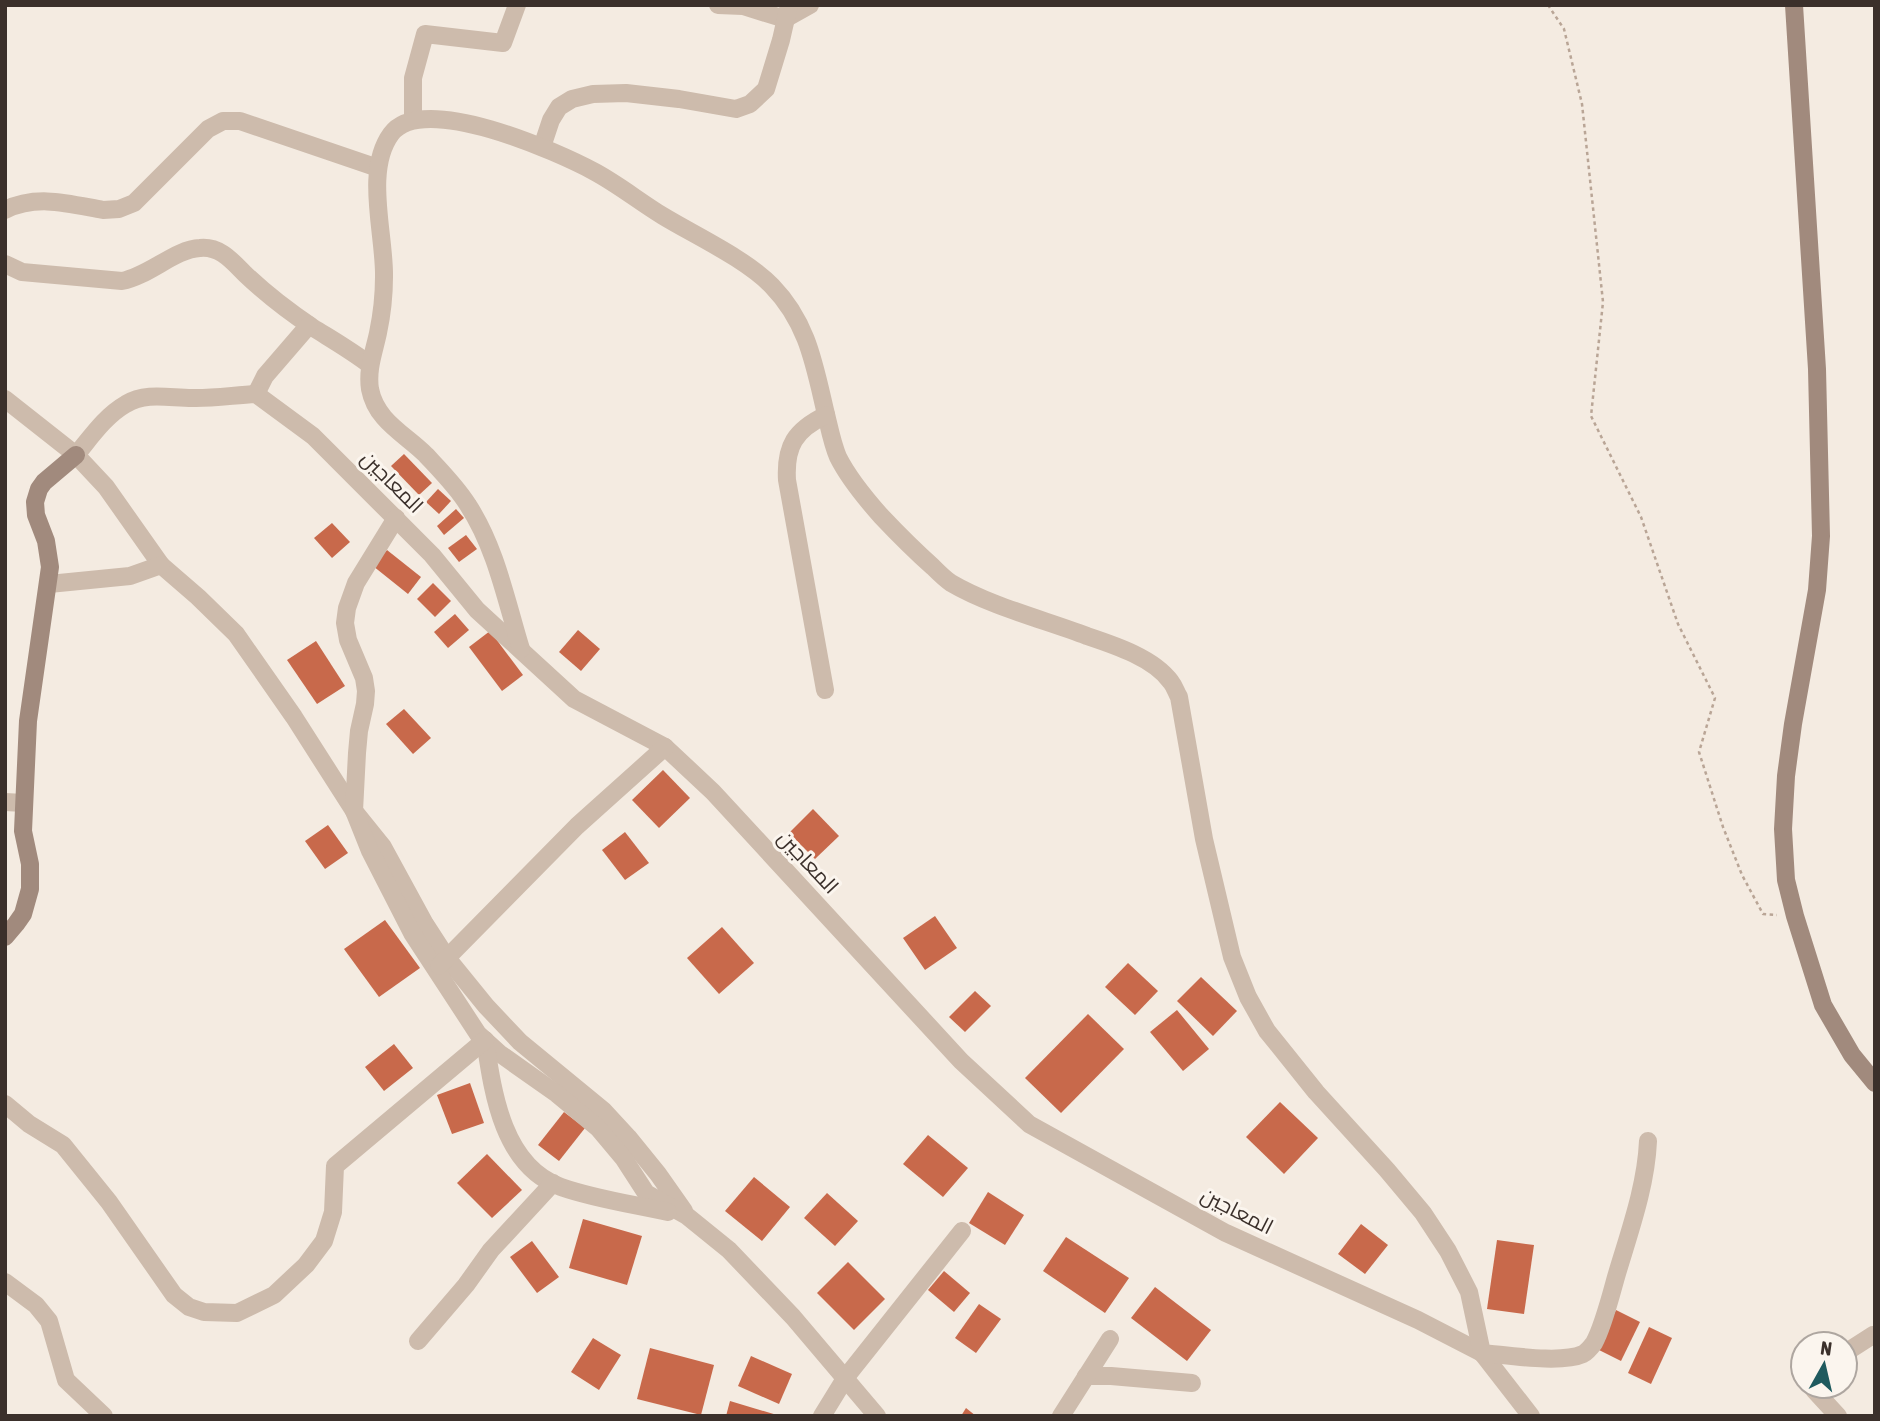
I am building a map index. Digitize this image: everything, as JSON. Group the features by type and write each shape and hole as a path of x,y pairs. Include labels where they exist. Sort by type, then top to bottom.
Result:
{"street":[{"path":"413,119 413,78 425,34 503,43 517,5"},
{"path":"718,5 787,12 810,5"},
{"path":"1794,5 1817,369 1821,536 1816,590 1786,776 1783,830 1786,880 1794,916 1823,1005 1852,1055 1875,1083"},
{"path":"542,146 551,120 559,107 572,99 593,94 626,93 736,109 750,104 766,89 787,12"},
{"path":"521,649 485,533 465,500 433,463 379,413 370,390 370,365 383,305 385,271 379,218 378,168 383,148 391,133 401,124 413,119 451,121 485,127 542,146 597,173 659,214 736,258 770,283 794,312 812,352 837,454 854,484 948,582 988,600 1121,648 1151,664 1170,680 1179,697 1204,839 1232,957 1248,997 1267,1031 1316,1092 1423,1213 1448,1251 1469,1292 1482,1353 1547,1358 1572,1357 1586,1353 1594,1343 1632,1223 1644,1174 1648,1141"},
{"path":"5,210 46,200 111,210 127,207 141,198 158,177 208,129 223,121 240,121 378,168"},
{"path":"5,264 22,272 122,281 138,277 191,249 208,248 225,255 261,289 370,365"},
{"path":"5,937 23,914 30,889 30,864 23,831 28,721 49,583 49,554 36,515 35,502 39,489 76,455 112,414 127,403 156,396 196,398 256,394 265,376 309,325"},
{"name":"المعاجين","path":"256,394 313,436 432,555 477,610 574,699 665,747 713,792 961,1061 1029,1124 1226,1233 1482,1353 1531,1416"},
{"path":"5,399 76,455 106,487 161,565 236,634 295,717 354,811 383,847 425,924 464,1013 478,1034 598,1128 624,1159 646,1193 687,1216 729,1251 793,1317 877,1416"},
{"path":"825,690 786,460 802,431 826,415"},
{"path":"354,811 359,731 366,691 364,678 348,640 346,615 356,583 396,519"},
{"path":"49,583 130,576 161,565"},
{"path":"441,964 577,826 665,747"},
{"path":"5,802 24,803"},
{"path":"441,964 520,1042 604,1111 658,1174 687,1216"},
{"path":"5,1104 29,1124 62,1145 109,1202 174,1295 188,1307 204,1312 237,1312 274,1295 306,1265 324,1241 333,1212 335,1166 485,1040"},
{"path":"485,1040 493,1091 508,1134 525,1163 559,1186 687,1216"},
{"path":"418,1341 466,1285 491,1250 553,1183"},
{"path":"822,1416 846,1377 962,1231"},
{"path":"5,1282 36,1304 49,1321 66,1380 104,1416"},
{"path":"1859,1344 1873,1335"},
{"path":"1061,1416 1110,1339"},
{"path":"1086,1376 1192,1383"},
{"path":"1823,1400 1838,1416"}],"path":[{"path":"1548,5 1564,29 1582,104 1585,131 1602,302 1591,416 1641,517 1678,624 1715,698 1699,752 1742,875 1763,914 1794,916"}],"building":[{"path":"404,454 432,483 419,495 391,466"},
{"path":"438,489 451,501 439,514 426,502"},
{"path":"456,509 464,518 444,535 437,526"},
{"path":"332,523 350,542 332,558 314,538"},
{"path":"466,535 477,549 459,562 448,548"},
{"path":"387,550 421,577 408,594 373,566"},
{"path":"433,583 451,601 435,617 417,599"},
{"path":"455,614 469,630 448,648 434,632"},
{"path":"578,630 600,649 581,671 559,652"},
{"path":"490,631 523,675 502,691 469,647"},
{"path":"316,641 345,686 317,704 287,660"},
{"path":"404,709 431,738 413,754 386,724"},
{"path":"663,770 690,798 659,828 632,800"},
{"path":"813,809 839,836 815,859 789,833"},
{"path":"328,825 348,853 325,869 305,841"},
{"path":"625,832 649,863 625,880 602,850"},
{"path":"935,916 957,948 925,970 903,938"},
{"path":"385,920 420,968 379,997 344,949"},
{"path":"722,927 754,963 719,994 687,958"},
{"path":"1128,963 1158,991 1135,1015 1105,987"},
{"path":"1201,977 1237,1011 1213,1036 1177,1001"},
{"path":"975,991 991,1006 965,1032 949,1017"},
{"path":"1177,1010 1209,1049 1183,1071 1150,1032"},
{"path":"1088,1014 1124,1049 1061,1113 1025,1078"},
{"path":"394,1044 413,1068 384,1091 365,1067"},
{"path":"470,1083 484,1123 452,1134 437,1095"},
{"path":"1280,1102 1318,1138 1284,1174 1246,1137"},
{"path":"564,1112 585,1128 559,1161 538,1145"},
{"path":"928,1135 968,1168 943,1197 903,1164"},
{"path":"487,1154 522,1190 492,1218 457,1183"},
{"path":"754,1177 790,1207 762,1241 725,1211"},
{"path":"988,1192 1024,1215 1005,1245 969,1223"},
{"path":"827,1193 858,1221 835,1246 804,1218"},
{"path":"583,1219 642,1236 627,1285 569,1268"},
{"path":"1361,1224 1388,1245 1365,1274 1338,1254"},
{"path":"1066,1237 1129,1278 1105,1313 1043,1271"},
{"path":"1497,1240 1534,1245 1524,1314 1487,1309"},
{"path":"532,1241 559,1277 537,1293 510,1257"},
{"path":"848,1262 885,1299 854,1330 817,1293"},
{"path":"944,1271 970,1293 954,1312 928,1290"},
{"path":"1155,1287 1211,1330 1187,1361 1131,1318"},
{"path":"979,1304 1001,1319 976,1353 955,1338"},
{"path":"1616,1310 1640,1322 1621,1361 1597,1349"},
{"path":"1649,1327 1672,1338 1651,1384 1628,1373"},
{"path":"593,1338 621,1355 599,1390 571,1372"},
{"path":"650,1348 714,1365 701,1415 637,1399"},
{"path":"751,1356 792,1374 779,1404 738,1386"},
{"path":"730,1401 777,1415 777,1416 726,1416"},
{"path":"966,1408 976,1416 961,1416"}]}
